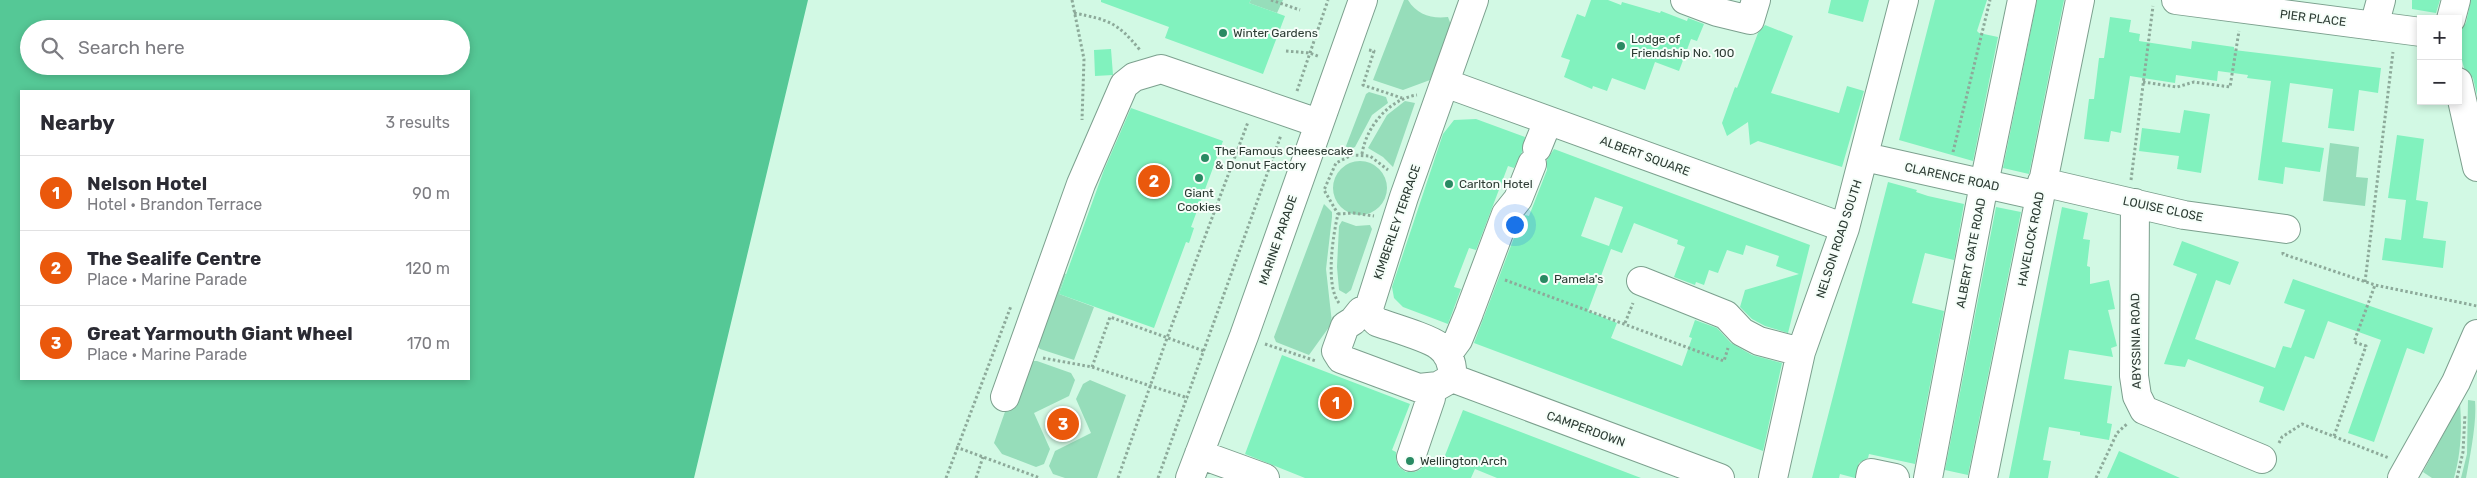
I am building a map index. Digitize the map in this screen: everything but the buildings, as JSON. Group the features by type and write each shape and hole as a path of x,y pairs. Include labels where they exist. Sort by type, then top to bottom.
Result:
{"street":[{"name":"MARINE PARADE","path":"1194,466 1244,336 1363,0"},
{"path":"1685,0 1717,12 1753,10"},
{"name":"NELSON ROAD SOUTH","path":"1773,478 1801,352 1845,228 1865,157 1904,0"},
{"name":"ALBERT GATE ROAD","path":"1928,478 1984,184 2022,0"},
{"name":"HAVELOCK ROAD","path":"1983,478 2080,0"},
{"name":"PIER PLACE","path":"2176,0 2397,29"},
{"path":"2381,0 2397,29"},
{"path":"2452,15 2456,0"},
{"name":"KIMBERLEY TERRACE","path":"1341,360 1336,351 1345,326 1361,315 1444,88 1478,6"},
{"path":"1004,397 1081,184 1124,84 1134,77 1161,69 1318,123"},
{"name":"ALBERT SQUARE","path":"1444,88 1548,121 1845,228"},
{"path":"2462,100 2477,167"},
{"path":"1407,467 1431,398 1458,340 1506,214 1518,199 1548,121"},
{"name":"CLARENCE ROAD","path":"1865,157 1984,184 2041,189"},
{"name":"LOUISE CLOSE","path":"2041,189 2132,202 2184,214 2286,229"},
{"name":"ABYSSINIA ROAD","path":"2132,202 2134,376 2137,396 2144,410"},
{"path":"1641,281 1726,315 1734,325 1759,341 1801,352"},
{"path":"1361,315 1371,316 1377,322 1439,346 1443,373"},
{"path":"2406,472 2456,382 2477,334"},
{"path":"1341,360 1419,388 1443,373"},
{"name":"CAMPERDOWN","path":"1443,373 1720,478"},
{"path":"2144,410 2262,460"},
{"path":"1194,466 1265,478"},
{"path":"1870,478 1871,473 1895,478"}],"path":[{"path":"1072,0 1084,59 1082,121"},
{"path":"1271,0 1300,10"},
{"path":"1158,478 1328,0"},
{"path":"1946,176 1990,0"},
{"path":"2132,202 2153,0"},
{"path":"2143,82 2176,87 2194,82 2230,87 2242,8"},
{"path":"1074,13 1108,19 1126,33 1161,69"},
{"path":"2365,282 2397,29"},
{"path":"1362,154 1363,144 1371,128 1380,117 1402,98 1444,88"},
{"path":"1118,478 1167,338 1256,102"},
{"path":"1338,214 1401,206 1389,171 1381,163 1362,154 1352,155 1336,163 1324,190 1338,214 1333,234 1332,266 1336,300 1361,315"},
{"path":"2286,229 2283,254 2375,285 2477,306"},
{"path":"1484,272 1724,361 1734,325"},
{"path":"2334,436 2366,346 2354,342 2375,285"},
{"path":"946,478 1011,304"},
{"path":"1092,367 1110,317 1204,351"},
{"path":"1244,336 1331,366 1341,360"},
{"path":"997,340 1021,354 1092,367 1188,398"},
{"path":"2456,382 2464,401 2465,430 2457,478"},
{"path":"2096,478 2117,433 2144,410"},
{"path":"2262,460 2270,457 2282,437 2302,424 2334,436 2406,472"},
{"path":"956,447 1040,478"},
{"path":"976,478 983,457"}],"shaded area":[{"path":"0,0 808,0 694,478 0,478"},
{"path":"1251,0 1283,0 1277,13 1249,3"},
{"path":"1404,0 1408,0 1425,15 1448,17 1451,25 1430,80 1403,90 1373,80"},
{"path":"1369,92 1386,97 1388,103 1372,115 1355,147 1348,150 1346,146 1366,94"},
{"path":"1405,101 1415,103 1393,167 1383,157 1368,148 1387,115"},
{"path":"2330,143 2359,147 2356,177 2368,178 2365,206 2323,201"},
{"path":"1360,161 1370,163 1379,169 1385,178 1387,188 1385,198 1379,207 1370,213 1360,215 1350,213 1341,207 1335,198 1333,188 1335,178 1341,169 1350,163"},
{"path":"1324,204 1332,212 1326,269 1332,323 1309,355 1276,342 1274,337"},
{"path":"1342,221 1356,226 1370,225 1372,229 1351,290 1346,294 1339,290 1337,267 1339,226"},
{"path":"1057,271 1066,274 1059,294 1094,307 1074,360 1040,349 1035,343"},
{"path":"1029,361 1037,361 1071,373 1075,380 1069,396 1034,413 1050,449 1044,464 1036,467 1002,454 994,443 1020,369"},
{"path":"1090,380 1126,395 1097,478 1065,478 1053,474 1049,466 1055,451 1091,433 1076,399 1083,384"},
{"path":"2468,400 2475,401 2475,419 2466,478 2461,478 2467,454"},
{"path":"2460,403 2460,441 2454,478 2432,478 2423,472"}],"place":[{"name":"Winter Gardens","path":"1223,33"},
{"name":"Lodge of Friendship No. 100","path":"1621,46"},
{"name":"The Famous Cheesecake & Donut Factory","path":"1205,158"},
{"name":"Giant Cookies","path":"1199,178"},
{"name":"The Sealife Centre","path":"1154,181"},
{"name":"Carlton Hotel","path":"1449,184"},
{"name":"Pamela's","path":"1544,279"},
{"name":"Nelson Hotel","path":"1336,403"},
{"name":"Great Yarmouth Giant Wheel","path":"1063,424"},
{"name":"Wellington Arch","path":"1410,461"}]}
